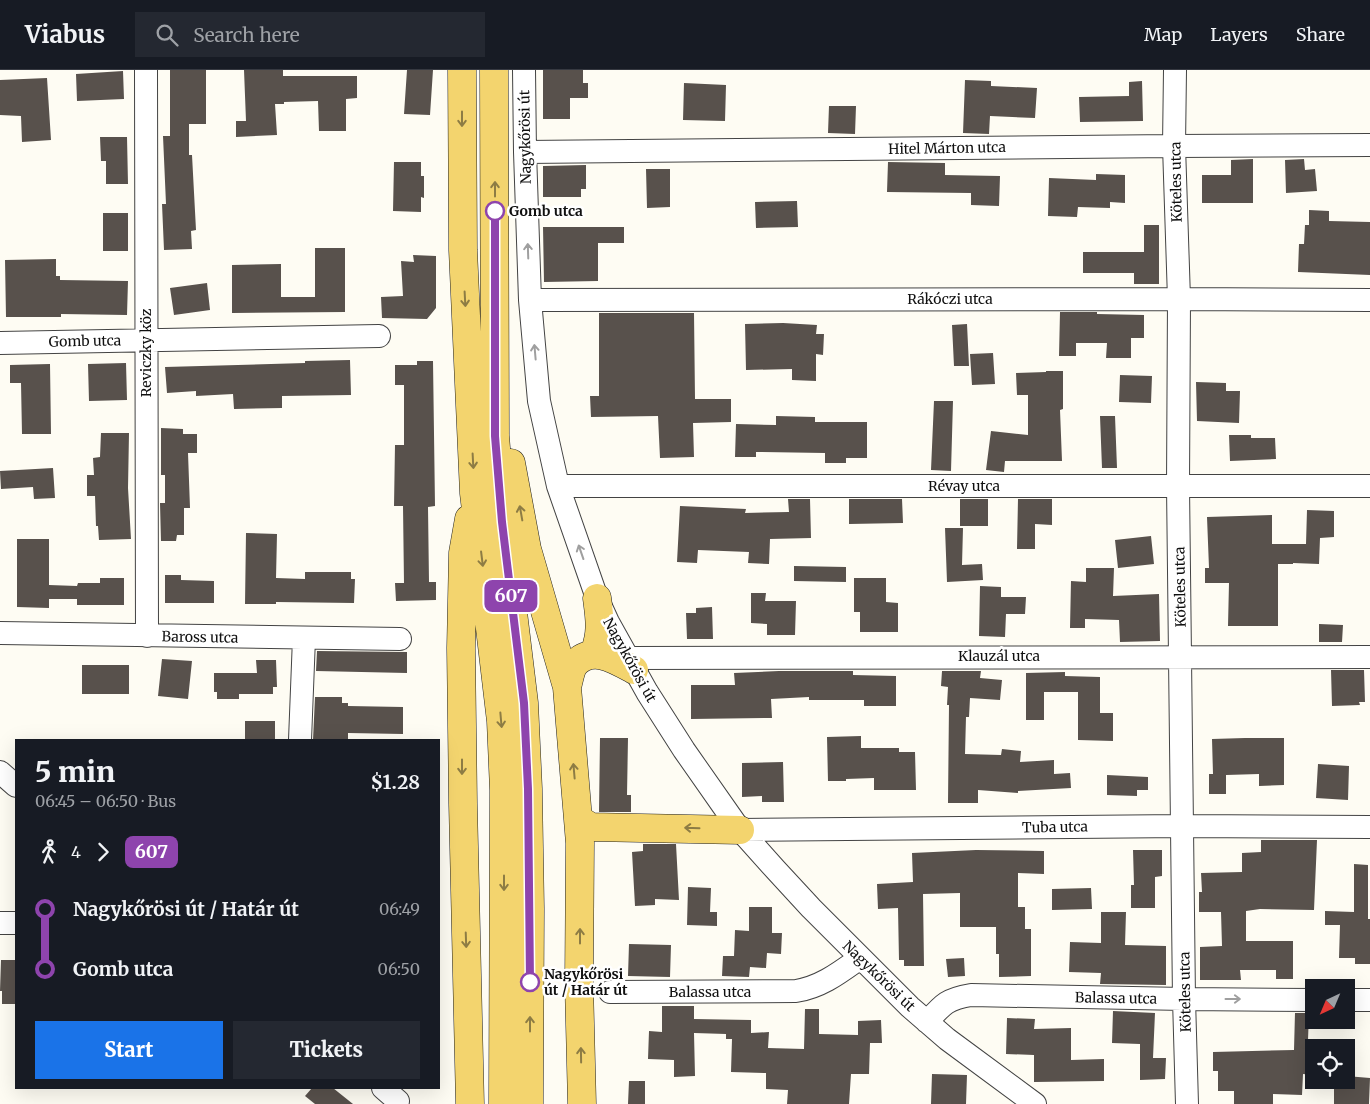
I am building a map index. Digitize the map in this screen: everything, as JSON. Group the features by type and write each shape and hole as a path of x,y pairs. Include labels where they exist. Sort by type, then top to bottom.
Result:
{"main road":[{"path":"462,70 463,250 474,493 490,615 502,731 504,790 503,1104"},
{"path":"494,70 495,436 498,483 524,703 528,798 529,1104"},
{"path":"495,396 507,440 527,549 567,688 580,843 582,1104"},
{"path":"470,1104 462,804 461,648 463,553 474,493"},
{"path":"594,654 601,630 598,598"},
{"path":"567,688 573,666 582,659 594,654 631,664"},
{"path":"578,819 591,826 740,830"}],"street":[{"name":"Reviczky köz","path":"146,70 147,636"},
{"name":"Nagykőrösi út","path":"524,70 524,152 530,300 539,401 558,486 608,622 631,664 684,750 740,830 797,894 927,1022 1035,1104"},
{"name":"Köteles utca","path":"1175,70 1174,146 1179,298 1178,486 1187,1104"},
{"name":"Hitel Márton utca","path":"524,152 1370,145"},
{"name":"Rákóczi utca","path":"530,300 1179,298 1370,300"},
{"name":"Gomb utca","path":"0,343 379,336"},
{"name":"Révay utca","path":"558,486 1370,486"},
{"name":"Baross utca","path":"0,633 400,639"},
{"path":"300,739 304,638"},
{"name":"Klauzál utca","path":"631,664 1181,656 1370,657"},
{"path":"0,772 15,785"},
{"name":"Tuba utca","path":"740,830 1370,826"},
{"path":"0,924 15,923"},
{"name":"Balassa utca","path":"610,992 796,991 829,980 860,958"},
{"name":"Balassa utca","path":"927,1022 943,1005 955,998 971,995 1305,1000"},
{"path":"1355,1000 1370,1000"}],"building":[{"path":"170,70 206,70 206,124 189,124 189,155 192,155 196,230 191,231 192,249 164,250 162,204 166,204 163,136 170,136"},
{"path":"244,70 283,70 283,76 357,76 357,98 346,99 346,131 319,131 318,101 284,102 284,104 275,104 277,135 236,137 236,121 246,121"},
{"path":"407,70 433,70 430,115 404,114"},
{"path":"543,70 583,70 583,83 588,83 588,98 570,98 570,119 543,119"},
{"path":"123,71 124,99 77,101 76,74"},
{"path":"47,78 51,140 22,142 21,116 0,115 0,80"},
{"path":"965,80 991,81 991,86 1037,88 1035,118 990,116 989,134 963,133"},
{"path":"1142,81 1143,121 1080,122 1079,97 1129,96 1129,82"},
{"path":"684,83 726,85 725,121 683,120"},
{"path":"829,106 856,106 855,134 828,133"},
{"path":"100,137 127,137 128,184 106,184 106,161 101,161"},
{"path":"1253,159 1253,203 1202,203 1202,175 1231,175 1231,160"},
{"path":"1304,159 1305,170 1315,169 1317,191 1286,193 1285,160"},
{"path":"394,162 421,162 421,176 424,176 424,198 421,197 421,212 393,211"},
{"path":"888,162 945,163 945,175 1000,176 999,206 971,205 971,193 887,192"},
{"path":"586,165 586,189 581,189 581,197 543,197 543,166"},
{"path":"646,169 670,169 670,207 647,208"},
{"path":"1096,174 1125,175 1125,203 1110,202 1110,208 1078,207 1077,217 1048,216 1049,178 1096,180"},
{"path":"797,201 798,227 756,228 755,202"},
{"path":"1309,210 1329,211 1329,221 1370,222 1370,275 1298,272 1299,244 1304,244 1305,225 1309,225"},
{"path":"103,213 128,213 128,251 103,251"},
{"path":"1144,225 1159,225 1159,284 1134,284 1134,273 1083,273 1083,252 1144,252"},
{"path":"543,227 624,227 624,243 598,243 598,281 544,282"},
{"path":"315,248 345,248 345,312 232,313 232,265 281,264 281,297 315,297"},
{"path":"413,255 436,256 436,308 427,319 382,318 381,297 403,296 401,261 414,262"},
{"path":"56,259 56,276 60,276 60,280 128,281 127,315 61,314 61,317 6,317 5,260"},
{"path":"207,283 210,310 174,315 170,288"},
{"path":"1060,312 1144,315 1144,338 1131,338 1131,358 1106,358 1107,343 1076,343 1076,356 1059,356"},
{"path":"599,313 694,313 695,399 731,399 731,422 693,423 694,457 660,458 658,416 591,417 590,396 599,396"},
{"path":"783,323 817,325 816,334 824,334 823,355 816,354 816,381 792,380 792,369 746,370 745,324"},
{"path":"967,324 969,366 954,366 952,325"},
{"path":"993,353 995,384 972,385 970,354"},
{"path":"350,360 351,395 282,396 282,408 234,409 233,394 196,396 196,391 167,393 165,367"},
{"path":"417,361 433,361 435,506 428,507 429,582 436,582 436,600 396,601 395,583 404,583 403,506 394,506 395,445 404,445 404,385 395,385 395,365 417,365"},
{"path":"126,363 127,400 89,401 88,364"},
{"path":"50,364 51,434 22,434 21,383 10,383 10,365"},
{"path":"1063,371 1063,409 1060,410 1062,461 1005,461 1004,472 986,470 991,431 1028,435 1028,395 1017,395 1016,373"},
{"path":"1120,375 1152,376 1151,403 1119,402"},
{"path":"1196,382 1226,383 1226,391 1240,391 1239,423 1197,421"},
{"path":"934,401 953,401 951,471 931,470"},
{"path":"776,416 815,417 815,422 867,422 867,458 846,458 846,463 825,463 825,453 756,452 756,457 735,457 736,424 776,425"},
{"path":"1100,416 1115,416 1117,468 1102,468"},
{"path":"161,428 183,429 183,434 197,434 197,453 188,453 190,508 184,508 184,535 177,535 176,541 161,541 160,503 165,503 165,475 161,475"},
{"path":"101,433 129,433 128,488 131,539 99,540 98,526 96,526 95,496 87,496 87,475 94,475 93,458 100,457"},
{"path":"1229,435 1251,435 1251,438 1275,438 1276,459 1230,461"},
{"path":"53,468 55,498 34,499 33,487 1,489 0,471"},
{"path":"788,499 810,499 811,538 770,539 769,564 748,563 749,552 698,550 697,563 677,562 680,506 746,509 745,513 789,512"},
{"path":"849,499 902,499 903,523 849,524"},
{"path":"960,499 988,499 988,526 960,526"},
{"path":"1018,499 1052,499 1052,525 1035,524 1035,549 1017,549"},
{"path":"1307,510 1334,511 1334,537 1320,538 1319,564 1278,564 1278,626 1228,626 1229,583 1205,583 1205,568 1209,568 1207,517 1272,515 1272,544 1306,544"},
{"path":"945,528 963,528 962,565 982,564 983,580 947,582"},
{"path":"246,533 277,534 276,578 305,579 305,572 351,572 351,579 355,579 354,603 276,602 276,604 245,604"},
{"path":"1151,536 1154,564 1118,568 1115,540"},
{"path":"17,539 49,539 49,585 77,586 78,583 100,583 100,578 124,578 124,605 77,605 77,599 49,599 49,608 17,607"},
{"path":"794,566 846,567 846,582 794,581"},
{"path":"1086,568 1114,568 1113,596 1159,594 1160,641 1120,642 1119,620 1085,619 1085,628 1070,628 1071,581 1086,582"},
{"path":"165,575 181,575 181,580 214,581 214,603 165,603"},
{"path":"854,578 886,578 886,602 898,603 898,632 860,632 860,612 854,612"},
{"path":"980,586 1001,587 1001,597 1026,597 1025,614 1006,614 1005,637 979,636"},
{"path":"751,593 766,593 765,601 796,601 795,635 767,635 767,624 751,623"},
{"path":"712,607 713,639 687,639 686,613 696,613 696,608"},
{"path":"1319,624 1343,625 1342,642 1319,642"},
{"path":"317,651 407,652 407,673 316,671"},
{"path":"162,659 192,661 188,699 158,696"},
{"path":"256,660 276,660 277,687 273,687 273,694 239,694 239,699 217,699 217,692 214,692 214,673 257,673"},
{"path":"82,665 129,665 129,694 82,694"},
{"path":"1331,670 1364,670 1365,702 1359,702 1360,705 1332,706"},
{"path":"853,671 853,675 896,676 896,706 864,706 864,700 809,700 809,697 771,699 772,718 691,719 691,685 735,685 734,673"},
{"path":"942,671 981,671 980,678 1002,680 1000,700 970,698 969,717 966,717 965,754 1001,755 1002,749 1021,751 1020,762 1054,760 1054,774 1070,773 1071,788 1018,791 1018,793 978,790 978,803 948,803 949,705 947,705 948,687 941,686"},
{"path":"1065,672 1065,676 1100,677 1100,713 1113,713 1113,741 1078,740 1078,692 1044,692 1044,720 1026,720 1026,673"},
{"path":"315,697 342,697 342,703 348,703 348,706 403,707 403,734 348,733 348,739 313,739"},
{"path":"245,721 275,721 275,739 245,739"},
{"path":"861,736 861,748 899,748 899,752 915,752 916,790 874,790 874,778 828,781 827,737"},
{"path":"600,738 628,738 627,795 631,795 631,812 599,812"},
{"path":"1284,738 1284,785 1259,786 1259,774 1226,775 1226,794 1209,794 1209,774 1213,774 1212,739"},
{"path":"783,762 784,802 762,802 762,796 742,797 742,763"},
{"path":"1318,764 1349,766 1348,800 1316,798"},
{"path":"1107,775 1148,777 1148,790 1137,790 1137,796 1107,795"},
{"path":"1261,840 1317,840 1314,910 1260,909 1246,911 1246,941 1293,941 1293,979 1276,979 1276,970 1240,970 1241,980 1200,980 1200,947 1222,946 1221,912 1199,912 1199,892 1202,892 1201,873 1242,872 1242,853 1261,852"},
{"path":"643,844 676,844 679,900 655,899 655,905 635,906 632,852 643,851"},
{"path":"976,850 1044,851 1044,874 1018,873 1018,907 1025,907 1025,929 1031,929 1031,976 999,977 999,954 996,954 996,927 960,927 960,893 923,894 924,966 904,966 904,960 899,960 898,908 878,909 877,884 913,882 912,853"},
{"path":"1133,850 1162,850 1162,876 1155,877 1155,908 1131,908 1131,885 1134,885"},
{"path":"1354,864 1368,865 1370,964 1355,964 1355,958 1339,958 1340,925 1325,925 1325,911 1354,912"},
{"path":"688,887 711,888 710,912 717,912 717,926 687,925"},
{"path":"1091,888 1092,909 1052,910 1052,889"},
{"path":"749,907 772,907 772,933 782,933 781,954 767,953 766,968 750,967 749,977 722,976 723,956 734,956 735,930 749,931"},
{"path":"1101,912 1126,912 1125,945 1166,946 1166,985 1100,984 1101,973 1069,972 1070,942 1101,943"},
{"path":"629,944 671,945 670,977 628,976"},
{"path":"964,958 965,976 948,977 946,959"},
{"path":"1,960 15,960 15,1004 2,1004 2,991 0,991"},
{"path":"662,1006 694,1006 694,1019 751,1020 751,1033 769,1032 768,1048 804,1049 805,1009 819,1009 819,1034 858,1035 858,1021 881,1020 882,1043 870,1043 869,1074 851,1074 849,1104 787,1104 788,1090 766,1089 766,1073 731,1072 732,1039 726,1039 726,1034 694,1033 695,1076 674,1077 674,1060 648,1059 649,1031 662,1032"},
{"path":"1113,1011 1155,1013 1153,1058 1166,1058 1165,1079 1140,1080 1140,1044 1112,1043"},
{"path":"1295,1013 1305,1013 1305,1029 1308,1029 1308,1039 1305,1039 1305,1074 1303,1074 1302,1095 1273,1094 1273,1104 1234,1104 1234,1091 1218,1091 1218,1071 1213,1071 1213,1052 1294,1050"},
{"path":"1007,1018 1035,1019 1034,1029 1071,1028 1071,1060 1104,1059 1104,1081 1034,1082 1034,1055 1006,1054"},
{"path":"932,1074 967,1075 966,1104 931,1104"},
{"path":"1355,1077 1370,1078 1369,1104 1334,1104 1334,1089 1355,1089"},
{"path":"629,1081 645,1081 645,1104 628,1104"},
{"path":"311,1089 334,1089 353,1104 315,1104 305,1096"}],"bus line":[{"name":"607","path":"495,211 495,436 502,522 524,703 528,789 530,982"}],"place":[{"name":"Gomb utca","path":"495,211"},
{"name":"Nagykőrösi út / Határ út","path":"530,982"}]}
